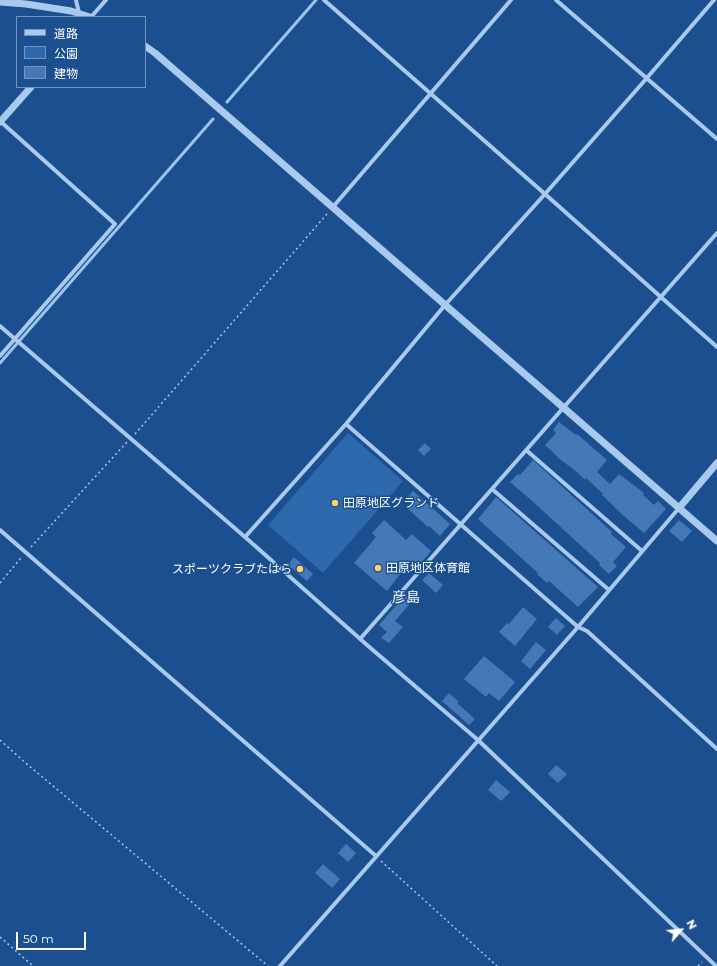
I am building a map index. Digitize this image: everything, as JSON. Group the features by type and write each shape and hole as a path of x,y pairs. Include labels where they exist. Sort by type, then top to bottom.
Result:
{"street":[{"path":"76,0 79,14"},
{"path":"92,16 106,0"},
{"path":"324,0 546,194 717,347"},
{"path":"332,208 511,0"},
{"path":"556,0 717,139"},
{"path":"245,537 346,424 445,305 546,194 714,0"},
{"path":"0,2 26,4 71,11 87,16"},
{"path":"146,47 156,53 717,542"},
{"path":"0,356 17,341 115,224 0,122 29,88"},
{"path":"360,639 564,408 660,296 717,233"},
{"path":"0,326 478,740 716,966"},
{"path":"346,424 578,627 587,631 717,749"},
{"path":"526,450 642,551"},
{"path":"280,966 578,627 717,464"},
{"path":"492,489 609,590"},
{"path":"0,530 376,856"}],"path":[{"path":"0,582 130,439 332,208"},
{"path":"0,740 28,766 268,966"},
{"path":"376,856 497,966"},
{"path":"0,937 33,966"}],"green space":[{"name":"田原地区グランド","path":"348,433 403,481 323,573 268,525"}],"building":[{"path":"559,422 576,435 577,434 607,460 597,472 610,484 619,474 644,493 643,495 654,505 658,501 666,509 644,533 625,517 586,478 585,480 545,445 556,433 553,430"},
{"path":"425,443 431,449 424,456 418,450"},
{"path":"533,460 612,532 611,534 626,547 613,562 617,566 609,574 599,565 600,563 510,482 518,474 520,475"},
{"path":"413,491 450,524 440,536 408,509 411,505 405,500"},
{"path":"496,497 598,587 578,607 549,581 547,583 537,574 538,573 478,519"},
{"path":"384,520 406,540 412,534 431,551 416,569 409,563 387,591 354,563 376,537 372,533"},
{"path":"679,520 692,531 682,542 669,531"},
{"name":"スポーツクラブたはら","path":"294,557 313,574 307,581 288,565"},
{"path":"429,573 443,585 436,593 422,580"},
{"path":"406,594 413,600 395,621 403,627 389,643 381,638 387,632 379,625"},
{"path":"523,607 537,619 515,646 499,632 507,623 509,624"},
{"path":"556,618 565,626 557,635 548,627"},
{"path":"536,642 546,650 530,669 521,661"},
{"path":"484,656 515,682 499,701 489,693 486,697 464,679"},
{"path":"449,693 459,702 457,703 475,719 469,725 442,701"},
{"path":"556,765 567,774 558,783 548,774"},
{"path":"496,780 510,792 501,801 488,790"},
{"path":"346,844 356,853 348,862 338,853"},
{"path":"323,864 340,879 332,888 315,873"}],"waterway":[{"path":"227,102 316,0"},
{"path":"0,363 213,119"}],"place":[{"name":"田原地区グランド","path":"335,503"},
{"name":"田原地区体育館","path":"378,568"},
{"name":"スポーツクラブたはら","path":"300,569"}],"district":[{"name":"彦島","path":"406,598"}]}
